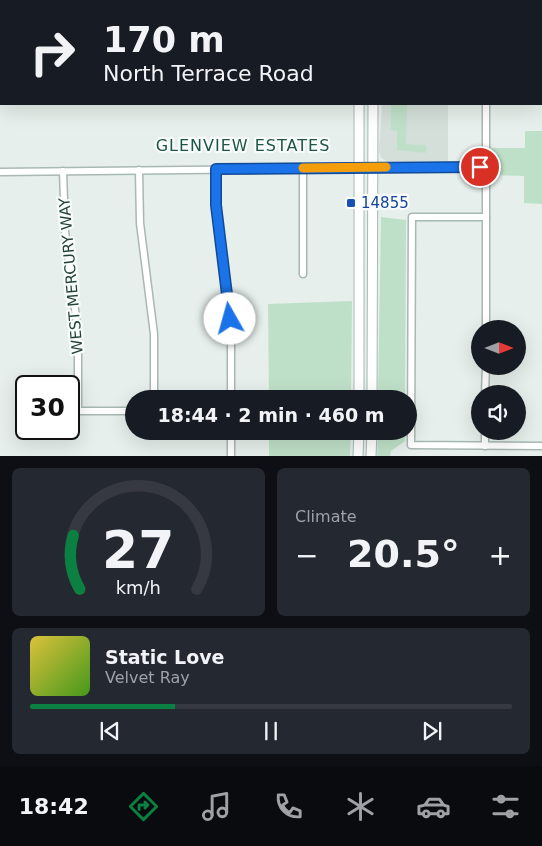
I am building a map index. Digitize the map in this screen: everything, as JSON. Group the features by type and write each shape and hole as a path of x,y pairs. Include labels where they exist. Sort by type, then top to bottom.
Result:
{"main road":[{"path":"358,390 359,105"},
{"path":"372,390 373,105"},
{"path":"358,440 358,456"},
{"path":"371,456 372,440"}],"street":[{"path":"486,105 486,320"},
{"path":"0,172 486,167"},
{"path":"303,168 303,274"},
{"path":"216,169 216,205 231,332 231,390"},
{"path":"140,170 140,223 154,334 154,390"},
{"name":"WEST MERCURY WAY","path":"63,171 64,231 78,332 78,410 125,411"},
{"path":"486,218 412,217 411,445 542,446"},
{"path":"231,440 231,456"},
{"path":"485,440 485,446"}],"shaded area":[{"path":"382,105 448,105 448,161 387,161 381,158 379,150"}],"green space":[{"path":"391,105 407,105 406,144 426,145 426,153 397,150 397,131 391,130"},
{"path":"525,131 542,131 542,204 524,203 524,176 491,175 491,148 525,148"},
{"path":"381,217 406,220 405,390 378,390"},
{"path":"352,301 351,390 269,390 268,304"},
{"path":"269,440 351,440 350,456 269,456"},
{"path":"378,440 405,440 391,451 390,456 377,456"}],"waterway":[{"path":"488,155 498,156"}],"slow traffic":[{"path":"303,168 386,167"}],"place":[{"name":"14855","path":"351,203"}],"district":[{"name":"GLENVIEW ESTATES","path":"243,145"}],"route":[{"path":"230,319 216,205 216,169 480,167"}]}
